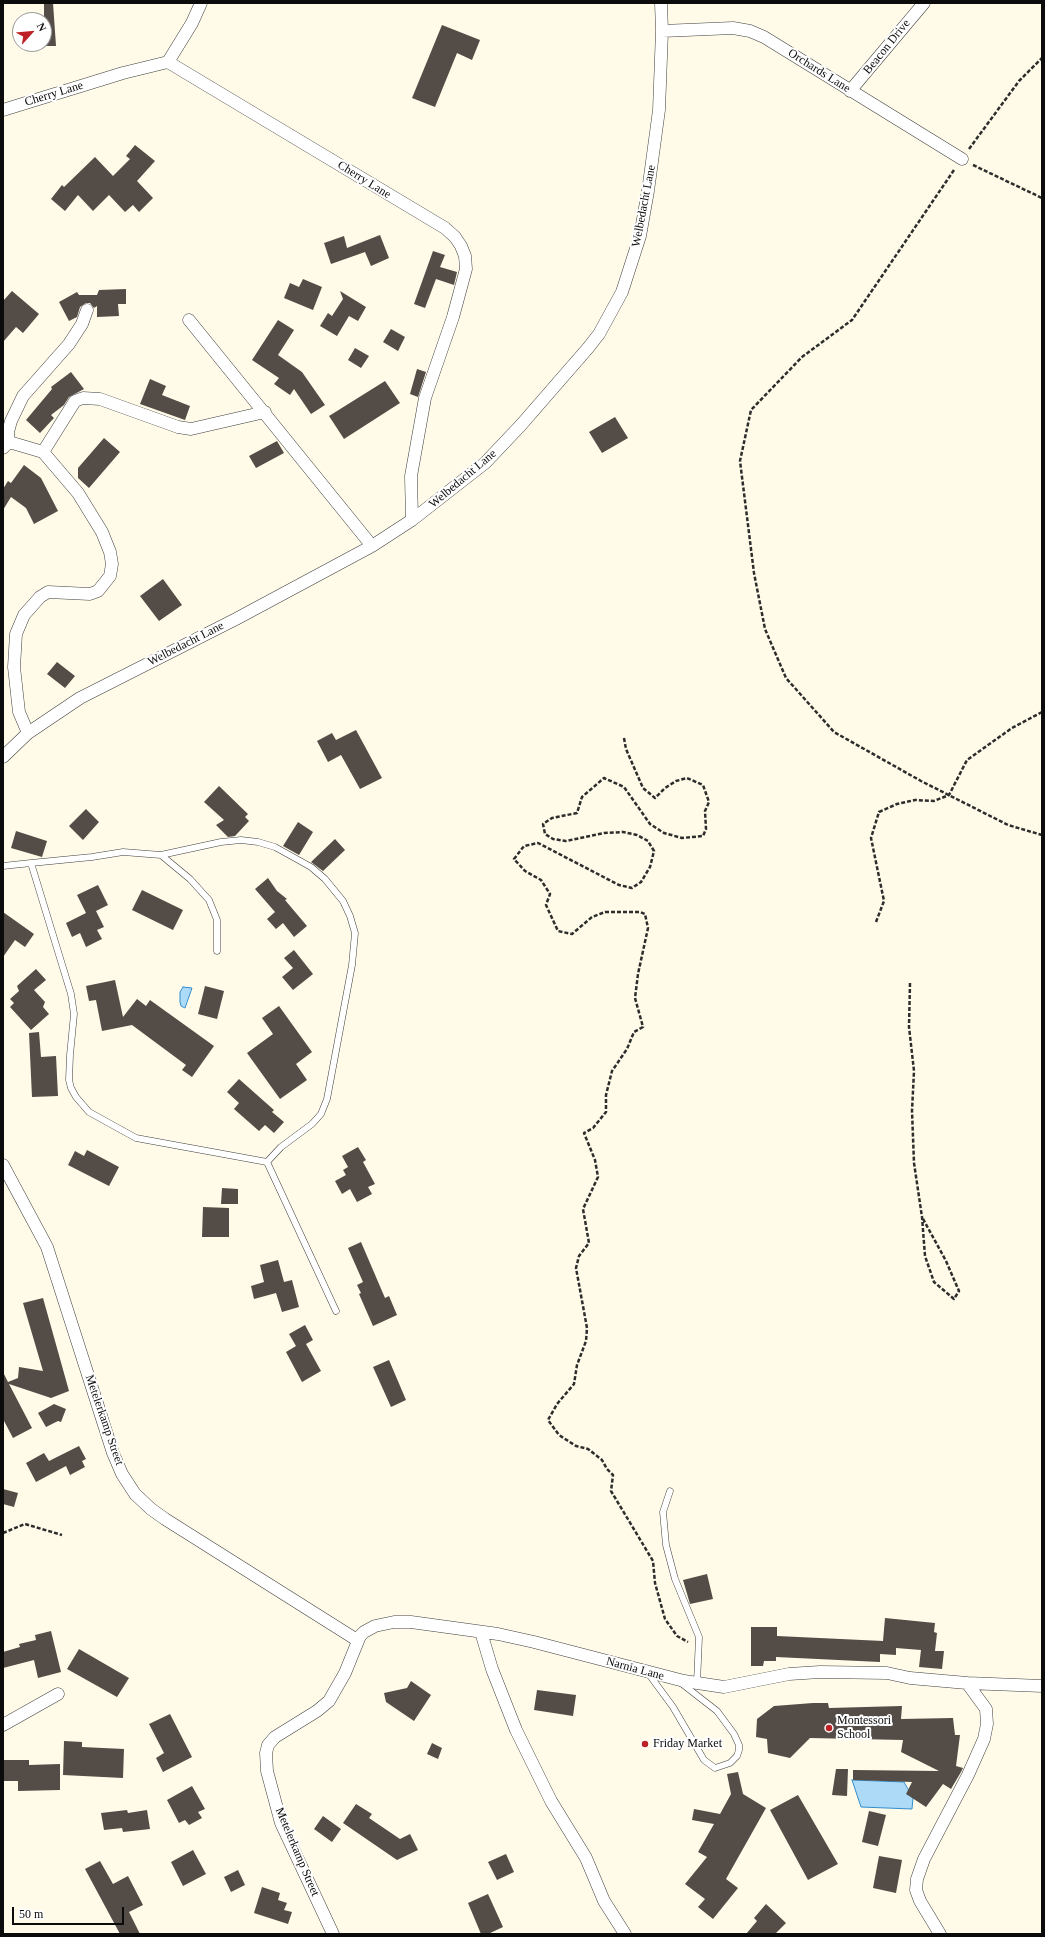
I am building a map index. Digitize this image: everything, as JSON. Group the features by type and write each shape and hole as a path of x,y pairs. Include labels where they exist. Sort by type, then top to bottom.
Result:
{"street":[{"path":"168,62 192,23 201,3"},
{"name":"Welbedacht Lane","path":"3,757 28,733 80,698 236,619 372,546 412,520 485,463 521,425 599,334 622,292 640,236 660,110 662,31 661,3"},
{"name":"Beacon Drive","path":"850,91 924,3"},
{"name":"Orchards Lane","path":"662,31 733,28 750,31 764,37 962,159"},
{"name":"Cherry Lane","path":"3,110 123,73 168,62 445,228 461,246 465,256 466,269 462,290 425,398 411,476 412,520"},
{"path":"28,733 19,712 14,667 16,634 24,615 40,596 48,592 90,594 98,591 105,584 112,570 110,552 102,532 78,493 43,452 6,445 11,421 23,396 69,344 82,324 87,310"},
{"path":"189,320 372,546"},
{"path":"43,452 75,401 83,398 100,399 178,427 191,429 265,412"},
{"name":"Metelerkamp Street","path":"3,1165 47,1247 113,1453 122,1474 135,1494 151,1509 165,1519 360,1636 342,1679 328,1701 317,1711 275,1737 268,1745 266,1753 267,1771 282,1823 334,1934"},
{"name":"Narnia Lane","path":"360,1636 381,1624 401,1622 481,1632 534,1642 678,1680 724,1687 789,1674 820,1672 887,1673 910,1678 967,1683 1042,1686"},
{"path":"481,1632 492,1669 516,1730 551,1801 586,1858 604,1901 625,1934"},
{"path":"940,1934 920,1902 916,1890 916,1879 924,1859 968,1775 984,1739 988,1717 986,1709 967,1683"},
{"path":"3,1725 58,1694"}],"lane":[{"path":"3,866 92,857 123,852 161,855 221,842 241,840 258,842 275,847 311,867 325,879 342,901 350,916 355,933 352,965 327,1099 321,1114 312,1124 281,1147 267,1162"},
{"path":"161,855 190,880 209,900 214,909 217,920 217,951"},
{"path":"31,863 71,994 74,1014 69,1080 76,1097 90,1112 136,1138 267,1162"},
{"path":"267,1162 336,1312"},
{"path":"670,1491 663,1512 666,1545 675,1579 699,1637 697,1683"},
{"path":"647,1672 673,1707 704,1760 715,1768 730,1763 737,1756 738,1745 725,1720 717,1711 678,1680"}],"path":[{"path":"1042,58 1018,81 962,159 852,320 802,357 751,410 740,461 754,573 765,629 786,678 834,732 949,795 1008,825 1042,835"},
{"path":"962,159 1042,198"},
{"path":"876,922 884,901 871,838 879,812 897,804 915,800 934,801 949,795 967,760 1012,728 1042,712"},
{"path":"624,738 626,749 643,788 655,798 665,788 676,781 687,778 703,785 709,802 705,811 706,829 703,836 682,838 664,833 650,824 624,787 604,778 582,797 576,813 552,818 543,824 545,834 553,839 566,841 604,833 623,832 637,835 648,841 654,851 650,867 641,882 632,888 619,885 538,842 524,846 514,859 525,871 541,880 550,894 546,905 558,931 572,934 592,917 605,912 640,912 645,914 648,928 638,974 635,998 644,1026 634,1032 627,1049 612,1071 606,1095 606,1112 593,1128 584,1133 595,1160 598,1177 583,1209 589,1243 579,1256 576,1268 587,1328 586,1341 577,1365 574,1384 557,1404 548,1420 559,1435 576,1446 588,1450 602,1460 607,1469 613,1475 611,1491 653,1561 655,1583 665,1620 676,1636 686,1640 691,1645"},
{"path":"910,983 909,1027 914,1071 912,1111 914,1163 922,1217 925,1256 934,1282 954,1299 959,1291 946,1261 922,1217"},
{"path":"3,1534 25,1524 62,1535"}],"water":[{"path":"183,987 192,988 185,1008 181,1006 180,1002 180,992"},
{"path":"852,1780 904,1782 913,1798 912,1809 861,1807"}],"building":[{"path":"44,3 53,3 56,46 52,46 52,12 44,12"},
{"path":"442,25 480,40 472,60 457,53 435,107 412,98"},
{"path":"135,145 155,161 137,181 153,198 139,212 133,205 125,212 109,195 93,211 78,195 65,211 51,199 62,185 64,187 95,157 113,176 130,159 126,156"},
{"path":"380,235 389,258 371,266 365,252 331,264 324,243 344,236 347,248"},
{"path":"433,251 445,255 440,267 457,272 454,285 436,279 425,308 414,304"},
{"path":"303,279 322,287 313,310 284,298 290,283 299,287"},
{"path":"126,289 126,304 118,304 119,316 97,317 97,306 94,308 90,303 86,303 80,307 77,317 69,321 59,302 77,292 79,295 97,295 99,290"},
{"path":"12,291 39,314 23,333 16,327 3,342 3,301"},
{"path":"340,291 366,307 358,321 349,316 337,336 320,326 328,313 332,316 343,299"},
{"path":"278,320 294,330 278,355 302,372 325,405 311,414 294,389 290,395 274,384 279,378 252,360"},
{"path":"391,329 405,337 398,351 383,342"},
{"path":"355,348 369,356 361,368 348,360"},
{"path":"417,369 426,372 418,397 410,394"},
{"path":"71,372 84,389 69,397 64,405 51,415 54,418 40,433 26,420 52,389 51,387"},
{"path":"150,379 166,386 162,395 190,406 185,420 140,404"},
{"path":"385,381 400,403 344,439 329,416"},
{"path":"615,417 628,438 602,453 589,432"},
{"path":"104,438 120,452 89,488 78,478 78,468"},
{"path":"277,441 284,453 256,468 249,456"},
{"path":"24,465 41,478 58,511 34,524 26,508 11,497 3,510 3,489 8,481 11,483"},
{"path":"163,579 182,605 159,621 140,596"},
{"path":"57,662 75,676 65,688 47,674"},
{"path":"356,730 382,778 360,789 341,755 328,762 317,741 332,733 336,740"},
{"path":"219,786 248,814 245,817 249,821 235,836 228,837 216,825 224,820 204,802"},
{"path":"86,809 99,822 83,840 69,826"},
{"path":"298,822 313,832 299,855 283,846"},
{"path":"16,831 47,841 42,857 11,848"},
{"path":"335,839 345,850 323,871 311,862"},
{"path":"268,878 277,891 287,899 285,900 307,926 294,937 283,923 276,929 267,919 275,912 255,889"},
{"path":"98,885 108,905 96,911 104,927 97,930 102,939 86,947 80,933 72,937 66,923 86,913 77,895"},
{"path":"142,890 183,910 173,930 132,910"},
{"path":"3,912 34,934 25,947 15,940 3,957"},
{"path":"294,950 313,974 293,990 282,977 293,968 284,958"},
{"path":"36,969 46,980 34,990 45,1002 43,1007 49,1014 31,1030 10,1007 14,1003 10,999 19,991 17,986"},
{"path":"115,980 123,1017 137,999 146,1006 150,1000 214,1046 192,1077 182,1070 186,1065 132,1025 102,1031 96,1000 89,1001 86,986"},
{"path":"205,986 224,991 217,1019 198,1014"},
{"path":"279,1006 312,1052 296,1064 307,1080 280,1099 247,1053 273,1034 262,1018"},
{"path":"39,1032 41,1057 56,1056 58,1096 32,1097 29,1033"},
{"path":"239,1079 274,1110 272,1112 284,1122 274,1133 265,1125 259,1131 234,1109 239,1103 227,1092"},
{"path":"358,1147 366,1160 363,1162 375,1184 368,1187 372,1194 357,1202 350,1189 342,1194 335,1181 346,1175 343,1170 348,1167 342,1156"},
{"path":"87,1150 119,1167 109,1186 68,1165 75,1151 84,1156"},
{"path":"222,1188 238,1189 238,1204 221,1204"},
{"path":"203,1207 229,1208 229,1237 202,1237"},
{"path":"361,1242 385,1298 389,1296 397,1315 373,1326 359,1294 361,1293 357,1285 363,1282 348,1248"},
{"path":"278,1260 284,1282 292,1280 299,1307 282,1312 276,1293 254,1299 251,1286 264,1282 260,1265"},
{"path":"43,1298 69,1391 51,1398 9,1384 32,1428 13,1438 3,1419 3,1372 8,1382 18,1378 19,1367 43,1371 23,1303"},
{"path":"305,1325 313,1340 306,1344 321,1371 302,1382 286,1352 296,1346 289,1334"},
{"path":"389,1360 406,1400 391,1407 373,1367"},
{"path":"54,1404 66,1409 61,1422 58,1421 46,1427 38,1413"},
{"path":"79,1446 86,1459 82,1461 85,1467 70,1475 66,1466 36,1482 26,1463 44,1453 49,1461"},
{"path":"3,1489 18,1493 14,1507 3,1504"},
{"path":"707,1574 713,1599 690,1604 683,1580"},
{"path":"885,1618 935,1623 934,1632 937,1633 935,1651 944,1651 942,1669 919,1667 921,1650 896,1648 896,1655 880,1654 880,1662 776,1657 776,1661 764,1661 763,1666 751,1666 751,1627 777,1627 777,1636 883,1641"},
{"path":"51,1631 61,1672 38,1678 34,1660 3,1668 3,1652 20,1647 19,1644 36,1640 35,1635"},
{"path":"79,1649 129,1678 117,1697 67,1669"},
{"path":"411,1681 431,1695 414,1721 386,1702 384,1693 407,1688"},
{"path":"537,1690 576,1695 573,1716 534,1710"},
{"path":"828,1703 829,1708 902,1706 901,1719 953,1718 955,1735 960,1735 956,1766 963,1768 951,1789 943,1784 926,1807 906,1794 912,1782 853,1780 853,1770 939,1771 901,1752 903,1740 810,1738 790,1758 768,1753 767,1739 756,1737 757,1719 774,1706"},
{"path":"170,1714 192,1757 163,1772 156,1758 164,1753 149,1724"},
{"path":"64,1741 82,1742 82,1747 124,1749 123,1778 63,1775"},
{"path":"432,1743 442,1748 438,1759 427,1754"},
{"path":"3,1760 29,1760 29,1765 60,1764 60,1790 18,1791 18,1781 4,1781"},
{"path":"836,1769 848,1769 847,1796 832,1795"},
{"path":"738,1772 743,1794 766,1808 726,1879 738,1888 713,1919 698,1907 705,1899 685,1884 707,1857 698,1852 714,1824 692,1820 694,1809 720,1814 731,1794 727,1774"},
{"path":"192,1786 205,1809 198,1812 202,1818 189,1825 185,1820 179,1823 167,1800"},
{"path":"798,1795 838,1864 808,1880 770,1810"},
{"path":"356,1804 372,1814 369,1818 400,1839 410,1834 418,1850 397,1860 343,1823"},
{"path":"127,1810 128,1813 147,1810 150,1829 123,1832 122,1828 104,1830 101,1813"},
{"path":"869,1811 886,1815 878,1846 862,1842"},
{"path":"323,1816 341,1829 332,1842 314,1829"},
{"path":"193,1850 206,1874 183,1886 171,1862"},
{"path":"506,1854 514,1872 497,1880 488,1862"},
{"path":"879,1856 902,1860 896,1893 873,1888"},
{"path":"100,1861 113,1884 128,1876 143,1905 129,1912 140,1934 120,1934 85,1869"},
{"path":"238,1870 245,1885 231,1892 224,1877"},
{"path":"262,1887 280,1893 278,1900 287,1903 284,1910 292,1912 288,1924 254,1913"},
{"path":"488,1894 503,1927 488,1934 481,1934 468,1903"},
{"path":"766,1904 786,1923 775,1934 746,1934 757,1921 754,1918"}],"place":[{"name":"Montessori School","path":"829,1728"},
{"name":"Friday Market","path":"645,1744"}]}
